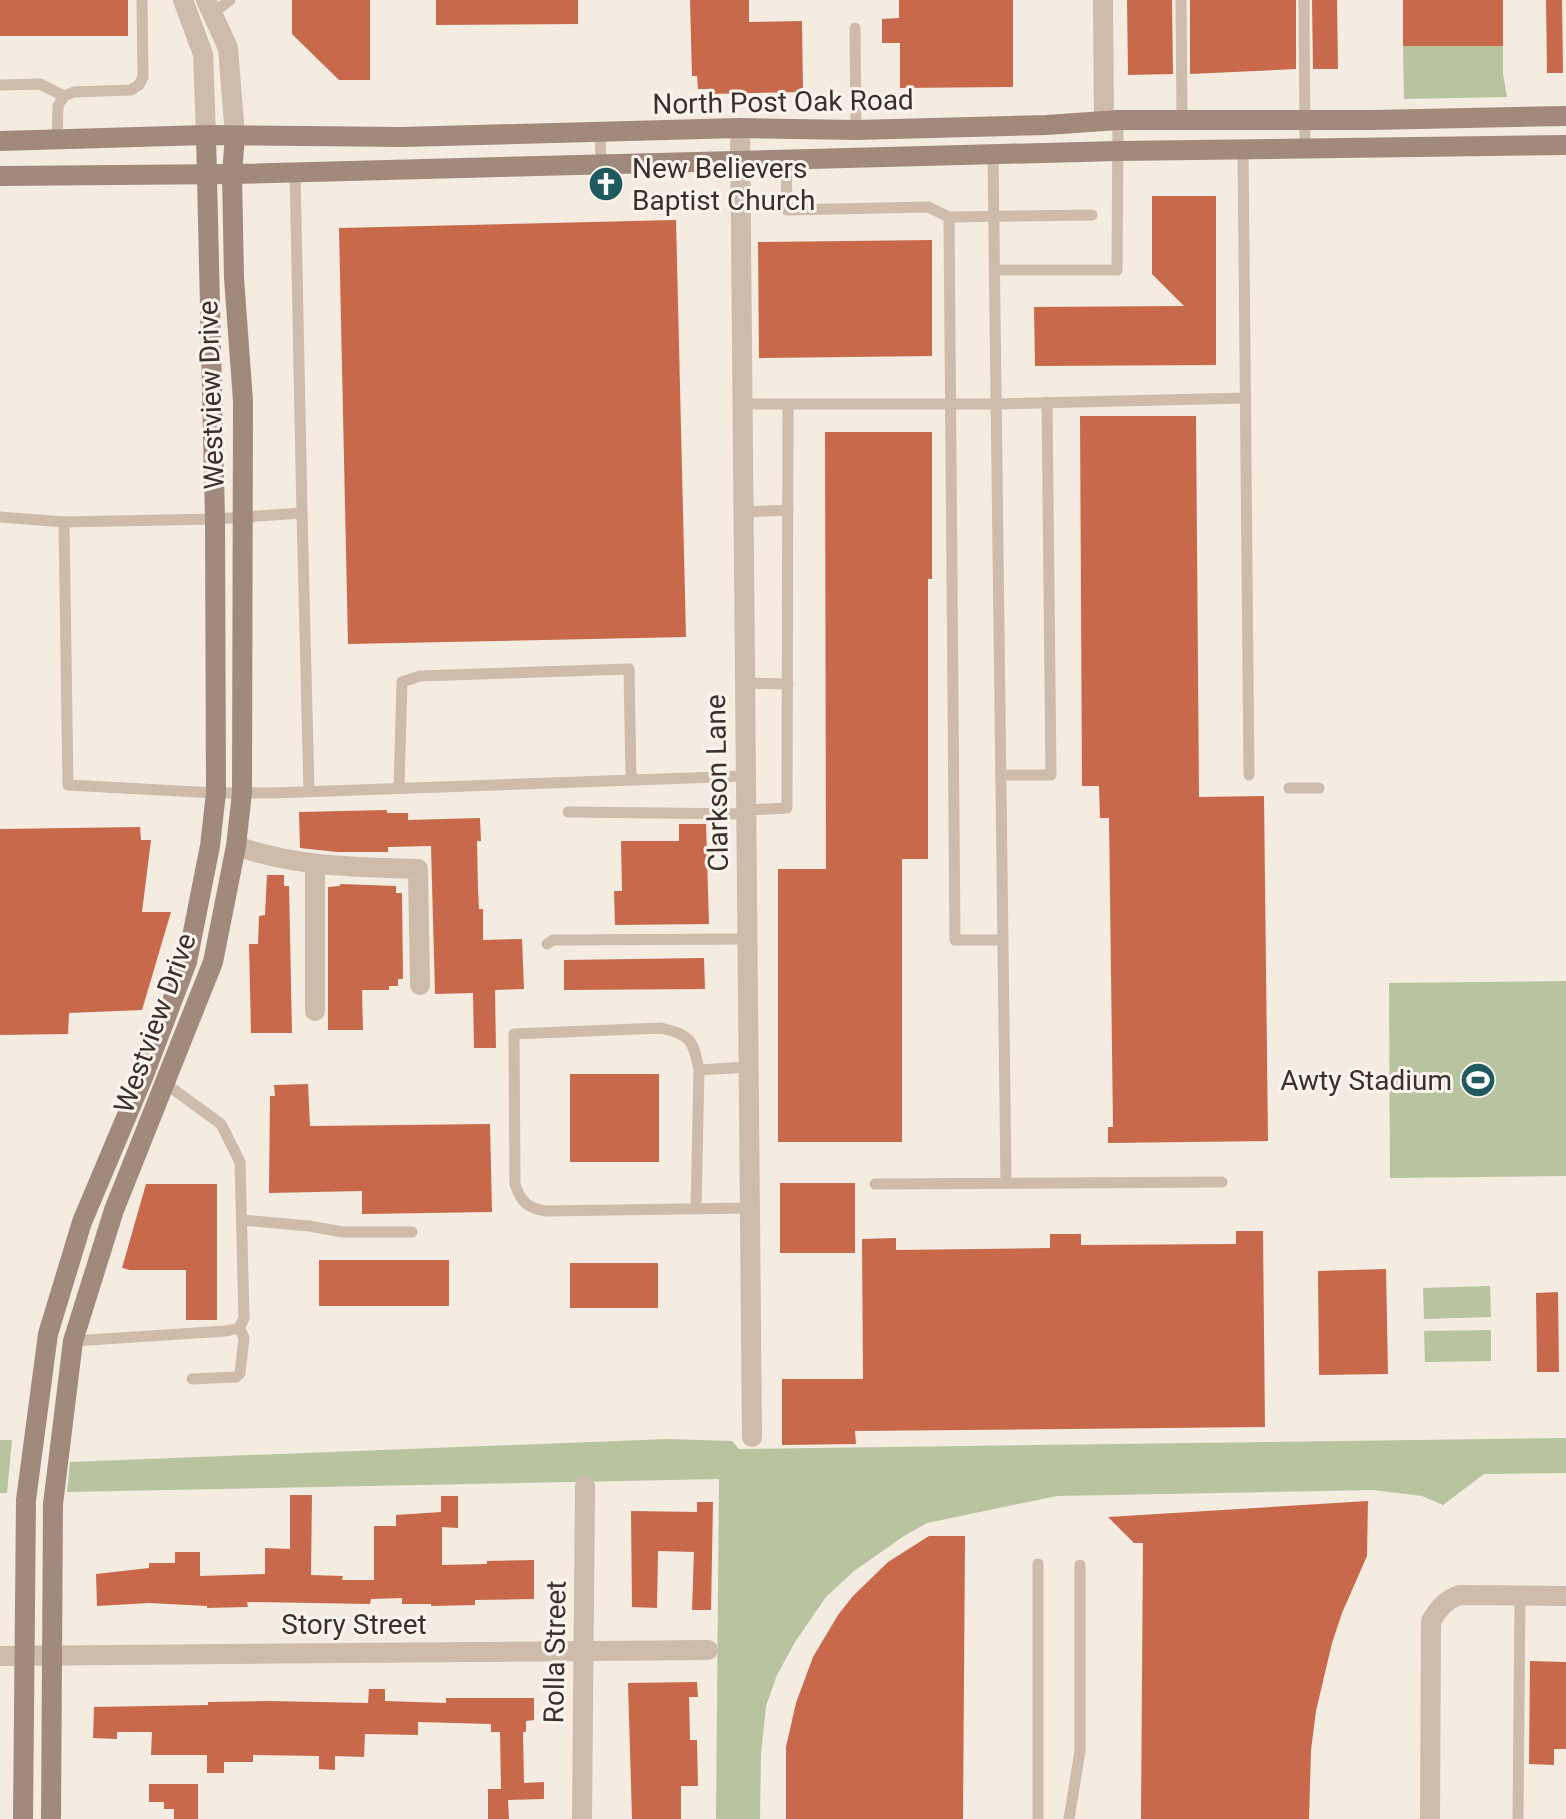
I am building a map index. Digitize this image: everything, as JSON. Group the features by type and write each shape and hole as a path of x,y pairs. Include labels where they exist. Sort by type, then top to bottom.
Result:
{"main road":[{"name":"North Post Oak Road","path":"0,141 206,135 402,137 740,128 856,130 1111,120 1566,116"},
{"name":"Westview Drive","path":"23,1819 26,1500 48,1334 82,1222 144,1075 187,962 210,846 216,793 215,519 206,135"},
{"name":"Westview Drive","path":"51,1819 53,1504 73,1341 114,1210 213,962 236,846 242,793 243,401 234,278 232,174 235,136"},
{"name":"North Post Oak Road","path":"0,176 232,174 1118,151 1566,145"}],"street":[{"name":"Westview Drive","path":"183,0 203,54 206,135"},
{"path":"1103,0 1111,120"},
{"name":"Westview Drive","path":"209,7 228,48 235,136"},
{"name":"Clarkson Lane","path":"740,128 752,1437"},
{"path":"236,846 271,858 315,866 418,869 420,985"},
{"path":"315,866 315,1011"},
{"name":"Rolla Street","path":"582,1819 585,1486"},
{"path":"1430,1819 1431,1621 1448,1599 1460,1595 1566,1596"},
{"name":"Story Street","path":"0,1656 708,1650"}],"lane":[{"path":"57,140 58,106 64,96 74,92 131,90 139,85 143,77 142,0"},
{"path":"209,7 230,0"},
{"path":"1181,0 1182,120"},
{"path":"1304,0 1305,149"},
{"path":"855,28 856,130"},
{"path":"0,85 40,84 64,96"},
{"path":"994,270 1117,270 1118,151 1111,120"},
{"path":"600,131 601,164"},
{"path":"1243,150 1249,775"},
{"path":"993,155 1006,1183"},
{"path":"786,160 787,210 928,207 949,217 1092,215"},
{"path":"295,171 309,791"},
{"path":"949,217 955,940 1003,940"},
{"path":"742,404 996,404 1245,398"},
{"path":"1001,775 1051,775 1047,402"},
{"path":"568,812 746,812 787,808 788,404"},
{"path":"743,512 788,510"},
{"path":"0,517 64,522 243,518 302,513"},
{"path":"64,522 68,785 242,793 745,776"},
{"path":"399,788 402,682 420,676 629,669 631,779"},
{"path":"744,683 788,684"},
{"path":"1289,788 1319,788"},
{"path":"547,944 553,940 747,939"},
{"path":"696,1209 699,1070 694,1048 682,1033 661,1028 514,1034 515,1184 521,1201 532,1208 546,1211 696,1209 749,1208"},
{"path":"699,1070 748,1067"},
{"path":"166,1084 221,1124 240,1162 244,1318 239,1328"},
{"path":"875,1184 1222,1182"},
{"path":"242,1220 343,1232 412,1232"},
{"path":"73,1341 239,1328"},
{"path":"192,1379 236,1377 240,1373 244,1338 239,1328"},
{"path":"1038,1564 1038,1819"},
{"path":"1069,1819 1080,1751 1080,1565"},
{"path":"1518,1819 1520,1595"}],"green space":[{"path":"1403,46 1503,46 1507,97 1404,99"},
{"name":"Awty Stadium","path":"1566,981 1566,1176 1390,1178 1389,983"},
{"path":"1490,1286 1491,1317 1424,1319 1423,1288"},
{"path":"1491,1330 1491,1361 1425,1362 1424,1331"},
{"path":"1566,1438 1566,1473 1484,1474 1443,1505 1422,1496 1373,1490 1057,1496 927,1523 854,1571 826,1597 795,1642 777,1675 766,1706 761,1754 760,1819 716,1819 719,1479 67,1492 70,1462 668,1439 732,1441 739,1449"},
{"path":"0,1440 12,1440 7,1493 0,1493"}],"building":[{"path":"0,0 128,0 128,36 0,36"},
{"path":"292,0 370,0 370,80 339,80 292,34"},
{"path":"436,0 578,0 578,24 436,25"},
{"path":"690,0 749,0 749,22 802,21 803,92 708,94 708,89 698,89 697,76 692,76"},
{"path":"899,0 1013,0 1013,87 900,88 900,43 882,43 882,19 899,18"},
{"path":"1127,0 1172,0 1173,74 1128,75"},
{"path":"1190,0 1296,0 1296,69 1190,74"},
{"path":"1312,0 1337,0 1338,69 1313,69"},
{"path":"1403,0 1503,0 1503,46 1403,46"},
{"path":"1546,0 1562,0 1563,73 1547,73"},
{"path":"1152,196 1216,196 1216,365 1035,366 1034,307 1184,306 1152,274"},
{"path":"676,220 686,637 348,644 339,228"},
{"path":"932,240 932,356 759,358 758,242"},
{"path":"1080,416 1196,416 1199,797 1264,796 1268,1141 1108,1143 1108,1127 1113,1127 1109,818 1100,818 1099,786 1082,786"},
{"path":"825,432 932,432 932,579 928,579 928,859 902,859 902,1142 778,1142 778,869 826,869"},
{"path":"387,810 387,813 408,813 408,820 480,818 478,888 479,909 483,909 483,940 522,939 524,989 495,990 496,1048 474,1048 473,993 435,994 431,846 388,847 388,852 300,848 299,812"},
{"path":"679,824 706,824 709,924 615,925 614,891 622,891 621,841 679,841"},
{"path":"140,827 141,840 151,840 142,912 171,912 142,1010 69,1013 68,1034 0,1035 0,829"},
{"path":"267,875 284,875 284,886 289,886 292,1033 251,1033 249,944 258,944 259,916 265,915"},
{"path":"340,884 396,886 396,893 402,893 403,979 398,979 398,986 389,986 389,990 362,990 363,1030 328,1030 328,887"},
{"path":"704,958 705,989 564,990 564,960"},
{"path":"570,1074 659,1074 659,1162 570,1162"},
{"path":"308,1084 310,1126 490,1124 492,1212 362,1214 362,1191 269,1193 270,1096 275,1096 274,1085"},
{"path":"780,1183 855,1183 855,1253 780,1253"},
{"path":"146,1184 217,1184 217,1320 186,1320 186,1270 122,1268"},
{"path":"1236,1231 1263,1231 1265,1427 855,1431 856,1444 782,1445 782,1379 863,1379 862,1239 896,1238 896,1250 1050,1248 1050,1234 1081,1234 1081,1245 1236,1244"},
{"path":"319,1260 449,1260 449,1306 319,1306"},
{"path":"570,1263 658,1263 658,1308 570,1308"},
{"path":"1386,1269 1388,1374 1319,1375 1318,1271"},
{"path":"1558,1292 1559,1372 1537,1372 1536,1293"},
{"path":"290,1495 312,1495 311,1575 343,1576 342,1580 374,1580 374,1526 396,1526 396,1515 441,1512 441,1496 458,1496 458,1528 442,1527 442,1565 534,1560 534,1599 475,1600 475,1605 431,1606 402,1604 402,1598 371,1599 370,1604 247,1602 248,1607 207,1608 149,1603 97,1606 96,1574 149,1568 149,1563 175,1563 175,1552 200,1552 200,1576 265,1574 265,1548 290,1549"},
{"path":"1368,1501 1367,1556 1332,1643 1316,1711 1311,1750 1309,1819 1141,1819 1143,1543 1134,1543 1108,1517"},
{"path":"697,1502 713,1502 711,1610 692,1610 694,1552 658,1551 657,1608 632,1607 631,1511 697,1512"},
{"path":"929,1536 965,1536 963,1819 786,1819 786,1747 796,1703 813,1657 853,1596 888,1562"},
{"path":"1530,1661 1566,1662 1566,1749 1554,1749 1554,1765 1529,1764"},
{"path":"697,1682 698,1697 689,1697 690,1740 697,1740 698,1786 681,1786 681,1819 632,1819 628,1683"},
{"path":"369,1689 385,1689 385,1701 446,1703 446,1698 534,1698 534,1720 526,1721 526,1732 523,1732 524,1783 544,1782 544,1799 508,1800 509,1819 488,1819 488,1789 501,1789 500,1732 491,1732 491,1724 418,1722 418,1735 365,1734 364,1757 335,1756 335,1770 319,1769 319,1756 253,1755 253,1762 224,1762 224,1773 207,1773 207,1755 151,1755 152,1732 117,1732 117,1739 93,1738 94,1707 267,1701 368,1703"},
{"path":"149,1784 198,1784 198,1819 174,1819 174,1809 164,1809 164,1802 149,1802"}],"place":[{"name":"New Believers Baptist Church","path":"606,184"},
{"name":"Awty Stadium","path":"1478,1080"}]}
